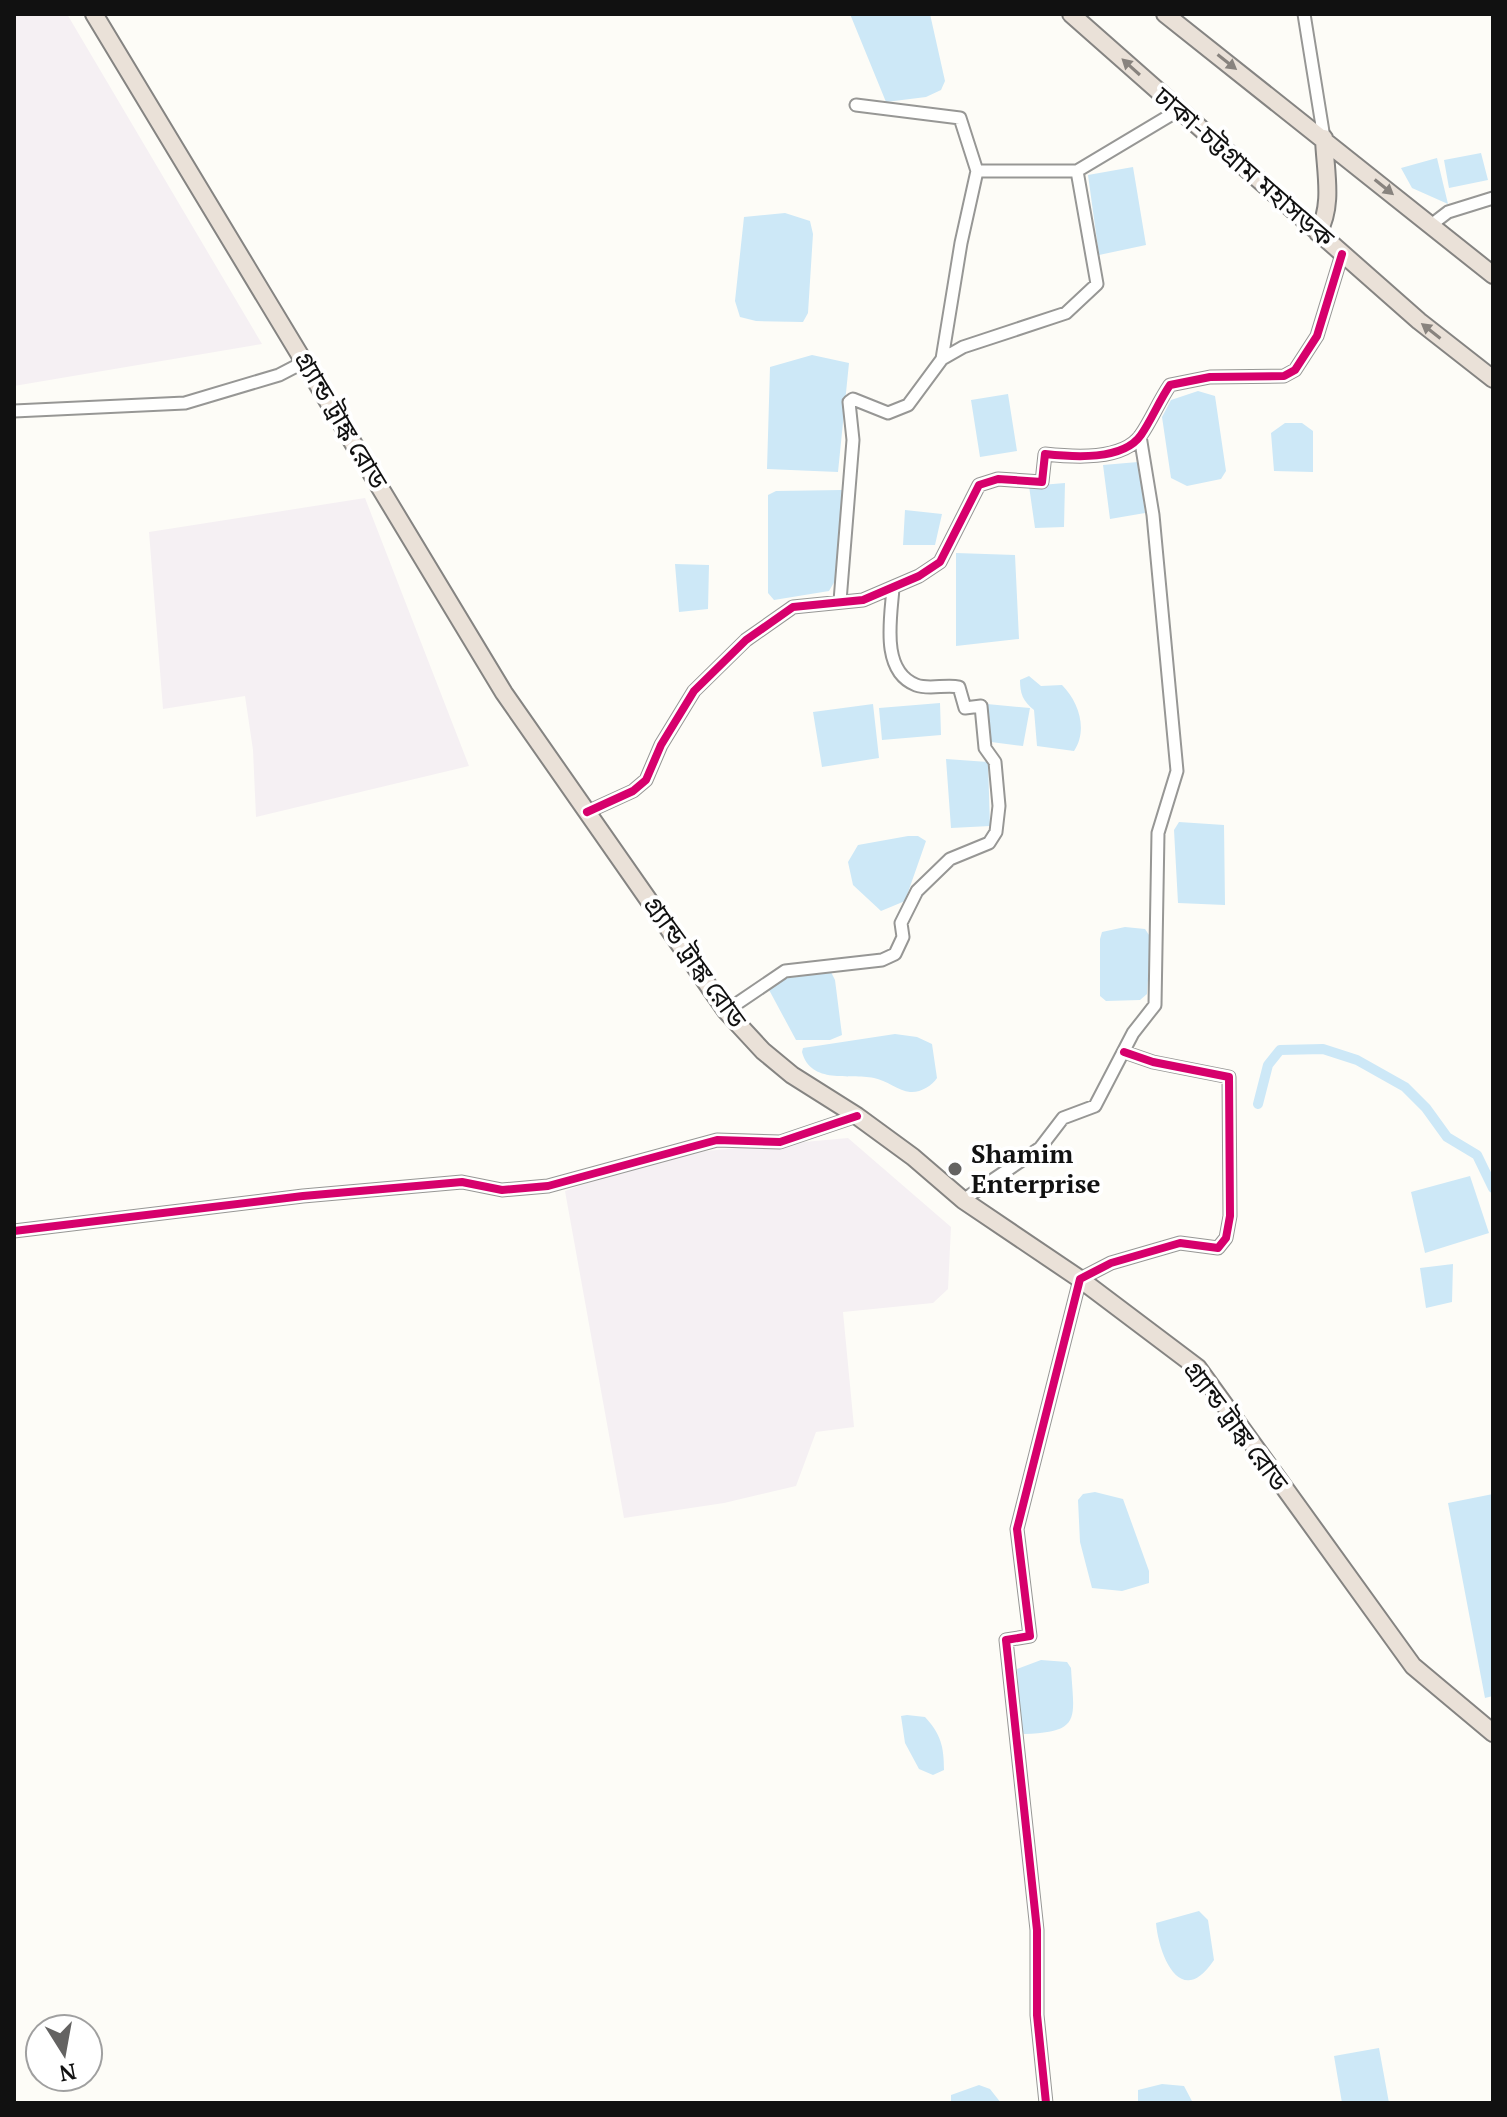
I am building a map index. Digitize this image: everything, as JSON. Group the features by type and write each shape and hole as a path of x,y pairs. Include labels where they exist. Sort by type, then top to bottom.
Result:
{"highway":[{"name":"গ্র্যান্ড ট্রাঙ্ক রোড","path":"94,14 504,693 726,1011 763,1051 792,1075 857,1116 913,1157 963,1200 1080,1279 1198,1368 1413,1666 1493,1733"},
{"name":"ঢাকা-চট্টগ্রাম মহাসড়ক","path":"1071,14 1342,254 1493,379"},
{"path":"1165,14 1493,275"},
{"path":"1318,233 1327,216 1328,203 1324,138"}],"street":[{"path":"1304,14 1324,138"},
{"path":"856,105 960,118 977,171 942,359"},
{"path":"977,171 1077,171 1179,110"},
{"path":"840,601 853,440 849,402 853,399 888,413 908,405 942,359 963,347 1066,313 1097,284 1077,171"},
{"path":"1431,225 1448,212 1493,198"},
{"path":"587,812 633,791 646,780 661,745 694,691 746,640 793,607 863,600 893,588 940,562 979,485 998,479 1042,482 1045,454 1102,454 1124,450 1140,436 1170,385 1210,377 1284,376 1295,370 1317,336 1342,254"},
{"path":"14,411 185,403 279,375 306,361"},
{"path":"963,1200 1040,1148 1063,1118 1095,1106 1124,1052 1155,1005 1158,833 1177,771 1153,515 1140,436"},
{"path":"726,1011 785,971 882,960 895,954 903,937 901,923 917,891 950,859 989,843 996,832 999,806 995,762 985,748 981,706 965,708 959,687 917,685 904,677 894,662 890,638 893,588"},
{"path":"1046,2103 1037,2015 1037,1930 1006,1640 1030,1636 1017,1529 1080,1279 1111,1263 1180,1243 1218,1248 1226,1238 1230,1216 1229,1077 1153,1062 1124,1052"},
{"path":"14,1231 303,1196 462,1182 502,1190 548,1186 717,1140 780,1142 857,1116"}],"shaded area":[{"path":"14,14 67,14 262,344 14,386"},
{"path":"365,498 469,766 256,817 253,750 245,696 163,709 149,532"},
{"path":"848,1138 951,1227 948,1289 933,1303 843,1312 854,1427 816,1432 796,1486 724,1503 624,1518 565,1191 684,1153"}],"water":[{"path":"850,14 930,14 945,81 941,90 926,97 886,102"},
{"path":"1481,153 1488,180 1449,188 1444,160"},
{"path":"1437,158 1448,204 1412,188 1401,168"},
{"path":"1133,167 1146,245 1099,255 1088,175"},
{"path":"785,213 810,221 813,234 808,313 803,322 756,321 740,317 735,301 744,217"},
{"path":"812,355 849,363 838,472 767,469 770,367"},
{"path":"1198,391 1215,396 1226,471 1221,479 1187,486 1171,478 1162,417 1171,400"},
{"path":"1008,394 1017,451 980,457 971,400"},
{"path":"1285,423 1302,423 1313,431 1313,472 1274,471 1271,433"},
{"path":"1138,462 1145,513 1110,519 1103,465"},
{"path":"1065,483 1064,527 1035,528 1029,486"},
{"path":"842,490 839,574 829,591 774,600 768,593 768,495 776,491"},
{"path":"905,510 942,514 935,545 903,545"},
{"path":"956,553 1015,555 1019,639 956,646"},
{"path":"675,564 709,565 708,609 679,612"},
{"path":"1029,676 1041,686 1062,685 1073,700 1081,725 1074,751 1037,746 1034,710 1021,689 1020,680"},
{"path":"940,703 941,735 882,740 879,708"},
{"path":"873,704 879,758 822,767 813,712"},
{"path":"987,704 1030,708 1023,746 991,742"},
{"path":"946,759 988,762 990,826 951,828"},
{"path":"1179,822 1224,825 1225,905 1178,903 1174,830"},
{"path":"918,836 926,841 905,901 881,911 853,885 848,862 858,845"},
{"path":"1125,927 1145,929 1151,938 1147,994 1140,1000 1106,1001 1100,996 1100,939 1102,932"},
{"path":"830,970 835,980 842,1035 830,1040 796,1040 768,988 785,976"},
{"path":"895,1034 917,1037 932,1044 937,1078 932,1084 910,1092 874,1078 832,1076 814,1069 802,1052 803,1048"},
{"path":"1470,1176 1489,1233 1425,1253 1411,1192"},
{"path":"1453,1264 1452,1302 1426,1308 1420,1268"},
{"path":"1095,1492 1123,1499 1149,1571 1149,1583 1122,1591 1092,1588 1080,1542 1078,1500 1083,1494"},
{"path":"1493,1494 1493,1696 1485,1698 1448,1503"},
{"path":"1041,1660 1067,1662 1071,1668 1073,1711 1065,1726 1043,1733 1024,1734 1020,1726 1017,1669"},
{"path":"901,1716 925,1717 935,1729 942,1748 944,1770 933,1775 919,1769 905,1743"},
{"path":"1199,1911 1208,1920 1214,1960 1202,1974 1191,1980 1182,1979 1167,1962 1156,1923"},
{"path":"1379,2048 1389,2103 1342,2103 1334,2056"},
{"path":"1162,2084 1184,2086 1193,2103 1138,2103 1138,2090"},
{"path":"979,2085 990,2089 1001,2103 951,2103 951,2095"}],"waterway":[{"path":"1258,1104 1268,1065 1280,1050 1323,1049 1357,1060 1405,1087 1426,1108 1447,1137 1477,1155 1493,1188"}],"cycle path":[{"path":"587,812 633,791 646,780 661,745 694,691 746,640 793,607 863,600 919,576 940,562 979,485 998,479 1042,482 1045,454 1097,455 1122,449 1141,435 1170,385 1210,377 1284,376 1295,370 1317,336 1342,254"},
{"path":"1046,2103 1037,2015 1037,1930 1006,1640 1030,1636 1017,1529 1080,1279 1111,1263 1180,1243 1218,1248 1226,1238 1230,1216 1229,1077 1153,1062 1124,1052"},
{"path":"14,1231 303,1196 462,1182 502,1190 548,1186 717,1140 780,1142 857,1116"}],"place":[{"name":"Shamim Enterprise","path":"955,1169"}]}
